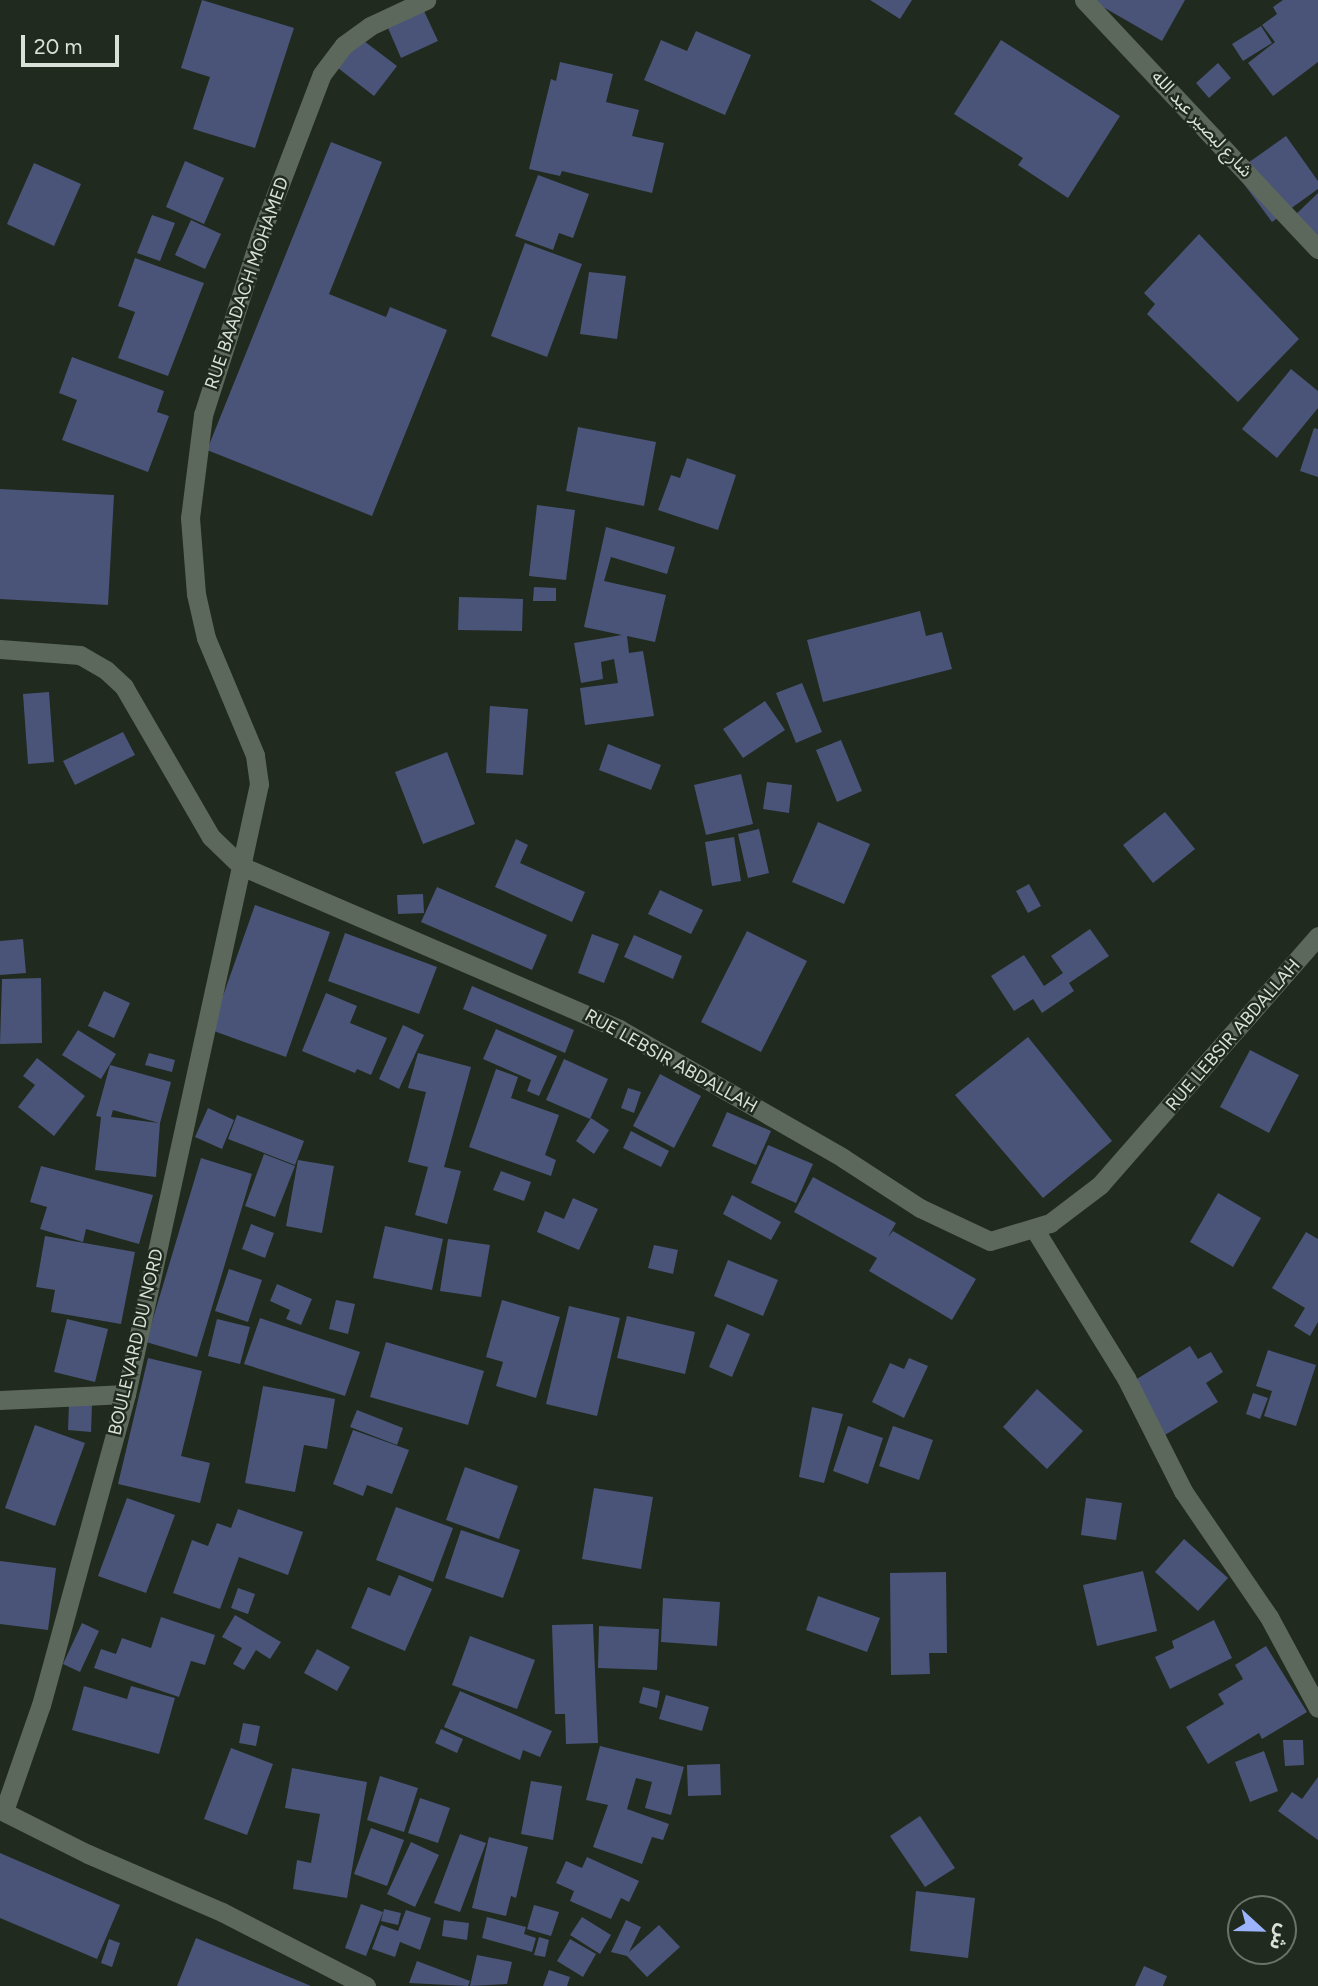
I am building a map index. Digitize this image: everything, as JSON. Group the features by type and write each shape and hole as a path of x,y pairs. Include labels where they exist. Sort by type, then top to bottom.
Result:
{"street":[{"name":"RUE BAADACH MOHAMED","path":"241,866 259,784 255,755 206,638 190,552 190,518 203,415 255,249 322,74 344,45 370,26 426,0"},
{"name":"شارع لبصير عبد الله","path":"1084,0 1318,249"},
{"name":"RUE LEBSIR ABDALLAH","path":"0,649 80,655 106,670 124,687 211,837 241,866 619,1029 965,1232 990,1241 1035,1230 1066,1213 1100,1185 1318,936"},
{"name":"BOULEVARD DU NORD","path":"2,1811 41,1705 126,1394 241,866"},
{"path":"1035,1230 1126,1378 1183,1491 1269,1617 1318,1708"},
{"path":"0,1400 126,1394"},
{"path":"2,1811 88,1854 222,1912 366,1986"}],"building":[{"path":"202,0 294,28 255,148 193,129 210,77 181,68"},
{"path":"870,0 912,0 900,19"},
{"path":"1091,0 1185,0 1162,41"},
{"path":"1283,0 1318,0 1318,62 1273,96 1248,63 1275,42 1262,25 1277,14 1273,7"},
{"path":"424,11 438,41 401,58 388,28"},
{"path":"1261,26 1272,43 1243,61 1232,44"},
{"path":"696,31 751,55 725,115 644,80 661,40 687,51"},
{"path":"360,38 397,66 374,96 338,68"},
{"path":"1001,40 1120,116 1068,198 1018,165 1023,158 954,114"},
{"path":"560,62 613,74 606,102 639,110 632,136 664,143 652,193 562,171 560,176 529,169 551,79 556,81"},
{"path":"1218,63 1231,78 1209,98 1196,83"},
{"path":"1286,136 1318,181 1318,189 1272,222 1235,172"},
{"path":"331,142 382,162 329,294 386,317 390,307 447,330 372,516 207,450"},
{"path":"185,161 224,178 204,224 166,207"},
{"path":"34,163 81,184 54,246 7,224"},
{"path":"538,175 589,194 573,238 559,233 553,250 515,236"},
{"path":"1318,193 1318,250 1290,220"},
{"path":"152,215 175,223 160,261 137,253"},
{"path":"191,220 221,234 205,269 175,255"},
{"path":"1199,234 1299,339 1238,402 1147,314 1155,304 1144,293"},
{"path":"525,243 582,264 547,357 491,336"},
{"path":"135,258 204,283 168,376 118,358 135,312 118,306"},
{"path":"589,272 626,276 617,339 580,334"},
{"path":"72,357 164,391 157,412 169,416 148,472 62,440 77,400 59,393"},
{"path":"1291,369 1318,391 1318,408 1277,458 1242,429"},
{"path":"578,427 656,442 644,506 566,491"},
{"path":"1314,428 1318,429 1318,477 1300,471"},
{"path":"687,458 736,475 718,530 658,510 671,475 680,478"},
{"path":"0,489 114,495 108,605 0,599"},
{"path":"537,505 575,510 566,580 529,576"},
{"path":"606,527 675,547 667,574 611,557 604,581 666,595 655,642 627,636 629,653 643,651 654,716 585,725 580,688 618,683 614,659 601,662 603,679 581,683 574,643 622,635 584,627"},
{"path":"534,587 556,588 556,601 533,601"},
{"path":"459,597 523,599 522,631 458,630"},
{"path":"920,611 926,636 942,632 952,669 823,702 807,640"},
{"path":"802,683 822,732 796,743 776,693"},
{"path":"49,692 54,762 28,764 23,694"},
{"path":"765,701 785,730 743,758 723,729"},
{"path":"490,706 528,709 523,775 486,773"},
{"path":"123,732 135,755 75,785 63,761"},
{"path":"841,740 862,791 837,802 816,750"},
{"path":"608,744 661,765 651,790 599,770"},
{"path":"447,752 475,824 423,844 395,772"},
{"path":"741,774 753,824 706,835 694,785"},
{"path":"767,782 792,785 789,813 763,809"},
{"path":"1165,812 1195,849 1153,883 1123,845"},
{"path":"818,822 870,844 844,904 792,882"},
{"path":"759,829 769,873 748,878 738,834"},
{"path":"734,837 741,881 712,886 705,842"},
{"path":"516,839 528,845 520,863 585,892 572,922 495,887"},
{"path":"1029,884 1041,906 1028,913 1016,891"},
{"path":"437,887 547,935 532,970 421,922"},
{"path":"660,890 703,910 691,934 648,914"},
{"path":"423,894 424,913 398,914 397,895"},
{"path":"255,905 330,932 286,1057 211,1030"},
{"path":"1090,929 1109,956 1069,983 1074,991 1042,1013 1033,999 1014,1011 991,976 1024,955 1044,986 1063,973 1051,956"},
{"path":"747,931 807,961 761,1052 701,1022"},
{"path":"345,933 437,967 419,1014 328,981"},
{"path":"592,934 619,944 604,983 578,973"},
{"path":"634,935 682,956 673,979 624,957"},
{"path":"23,939 26,973 0,975 0,941"},
{"path":"41,978 42,1043 0,1044 2,979"},
{"path":"472,986 574,1030 565,1053 463,1009"},
{"path":"104,991 130,1003 114,1038 88,1026"},
{"path":"326,993 357,1006 350,1023 387,1038 371,1075 357,1069 355,1073 302,1051"},
{"path":"403,1025 424,1035 399,1089 379,1079"},
{"path":"496,1029 557,1056 539,1096 527,1091 531,1080 483,1059"},
{"path":"78,1030 116,1054 101,1079 62,1055"},
{"path":"1028,1037 1112,1141 1043,1198 955,1095"},
{"path":"1250,1050 1299,1075 1269,1133 1220,1107"},
{"path":"149,1053 175,1060 172,1072 145,1065"},
{"path":"418,1053 471,1067 444,1167 461,1171 447,1224 415,1215 428,1167 408,1162 426,1092 408,1088"},
{"path":"37,1058 85,1096 54,1136 18,1107 35,1085 23,1076"},
{"path":"564,1059 608,1079 590,1119 546,1100"},
{"path":"110,1065 171,1082 160,1123 156,1177 95,1170 101,1117 96,1116","holes":["113,1110 159,1123 111,1117"]},
{"path":"496,1069 518,1077 511,1098 559,1115 545,1155 556,1160 551,1176 469,1147"},
{"path":"660,1074 701,1096 674,1148 633,1126"},
{"path":"628,1088 641,1092 634,1113 621,1108"},
{"path":"208,1108 234,1120 222,1149 195,1137"},
{"path":"727,1112 771,1131 756,1165 712,1146"},
{"path":"237,1115 304,1141 295,1165 228,1139"},
{"path":"591,1118 609,1130 594,1154 576,1141"},
{"path":"631,1131 669,1151 661,1167 623,1148"},
{"path":"768,1145 813,1164 796,1203 751,1183"},
{"path":"264,1154 295,1166 275,1217 245,1206"},
{"path":"201,1158 252,1174 197,1357 146,1342"},
{"path":"298,1160 334,1166 322,1233 286,1226"},
{"path":"41,1166 153,1195 139,1244 86,1229 83,1242 40,1229 47,1207 30,1202"},
{"path":"501,1171 531,1182 524,1201 493,1190"},
{"path":"813,1177 896,1223 888,1237 893,1231 976,1279 952,1320 869,1271 877,1258 794,1212"},
{"path":"1218,1193 1261,1218 1233,1267 1190,1242"},
{"path":"732,1195 781,1222 771,1240 723,1214"},
{"path":"573,1198 598,1209 579,1250 537,1232 545,1211 564,1219"},
{"path":"251,1224 274,1233 265,1258 242,1249"},
{"path":"385,1226 443,1239 432,1290 373,1278"},
{"path":"1306,1232 1318,1239 1318,1322 1310,1336 1294,1326 1305,1308 1272,1288"},
{"path":"45,1236 135,1252 121,1324 51,1312 55,1290 36,1287"},
{"path":"448,1239 490,1245 481,1297 440,1291"},
{"path":"654,1245 678,1250 673,1274 648,1268"},
{"path":"728,1260 778,1280 763,1316 714,1296"},
{"path":"229,1269 262,1280 248,1322 215,1311"},
{"path":"277,1284 312,1299 301,1325 286,1319 290,1310 270,1301"},
{"path":"336,1300 355,1304 348,1334 329,1329"},
{"path":"502,1300 560,1317 536,1398 496,1386 503,1362 486,1357"},
{"path":"569,1306 620,1318 597,1416 546,1404"},
{"path":"627,1316 695,1332 685,1374 617,1358"},
{"path":"260,1318 360,1352 345,1396 244,1364"},
{"path":"67,1319 108,1329 95,1382 54,1372"},
{"path":"217,1319 250,1327 240,1364 208,1356"},
{"path":"727,1324 750,1334 732,1377 709,1367"},
{"path":"386,1342 484,1371 468,1425 370,1397"},
{"path":"1190,1346 1198,1359 1211,1352 1223,1372 1206,1383 1218,1402 1165,1435 1132,1382"},
{"path":"1268,1350 1316,1365 1296,1426 1264,1416 1272,1391 1256,1386"},
{"path":"148,1358 202,1371 181,1456 210,1463 200,1503 118,1484"},
{"path":"909,1358 928,1366 904,1418 872,1402 890,1363 904,1369"},
{"path":"263,1386 335,1399 327,1449 304,1445 295,1492 245,1483"},
{"path":"1037,1389 1083,1431 1047,1469 1003,1427"},
{"path":"1253,1393 1268,1398 1260,1419 1246,1414"},
{"path":"69,1403 92,1404 91,1432 68,1430"},
{"path":"812,1407 843,1414 824,1483 799,1477"},
{"path":"357,1410 403,1428 397,1445 350,1427"},
{"path":"35,1425 85,1443 55,1526 5,1508"},
{"path":"848,1426 883,1438 868,1484 833,1471"},
{"path":"893,1426 933,1440 919,1480 879,1466"},
{"path":"353,1430 409,1450 392,1494 367,1485 363,1496 333,1484"},
{"path":"465,1467 518,1486 499,1539 446,1520"},
{"path":"594,1488 653,1497 641,1569 582,1559"},
{"path":"127,1498 175,1515 146,1593 98,1576"},
{"path":"1086,1498 1122,1503 1116,1540 1081,1535"},
{"path":"396,1507 453,1528 433,1582 376,1560"},
{"path":"238,1509 303,1532 288,1575 239,1557 220,1609 173,1593 192,1540 208,1546 217,1523 231,1528"},
{"path":"461,1530 520,1550 503,1598 445,1578"},
{"path":"1184,1539 1228,1578 1198,1611 1155,1572"},
{"path":"0,1561 56,1568 48,1630 0,1624"},
{"path":"1143,1571 1157,1631 1097,1646 1083,1585"},
{"path":"946,1572 947,1653 929,1653 930,1674 891,1675 890,1573"},
{"path":"399,1575 432,1589 405,1651 351,1628 368,1587 390,1596"},
{"path":"238,1588 255,1594 248,1614 231,1608"},
{"path":"818,1596 880,1618 867,1652 806,1630"},
{"path":"663,1598 720,1602 717,1646 661,1642"},
{"path":"235,1615 281,1642 270,1659 256,1650 244,1670 233,1664 242,1648 222,1637"},
{"path":"161,1617 215,1635 205,1665 191,1661 179,1697 94,1668 101,1649 116,1654 122,1638 151,1648"},
{"path":"1214,1620 1232,1658 1170,1689 1155,1657 1174,1648 1172,1641"},
{"path":"82,1623 99,1631 80,1672 63,1664"},
{"path":"593,1624 598,1743 566,1744 565,1714 555,1714 552,1625"},
{"path":"599,1626 659,1629 657,1670 598,1668"},
{"path":"470,1636 535,1660 517,1709 452,1685"},
{"path":"1266,1646 1307,1712 1262,1739 1259,1733 1208,1764 1186,1727 1224,1704 1218,1694 1243,1679 1235,1665"},
{"path":"317,1649 350,1667 337,1691 304,1673"},
{"path":"84,1686 127,1699 131,1686 175,1698 159,1754 72,1730"},
{"path":"643,1687 660,1691 657,1708 639,1703"},
{"path":"460,1691 552,1731 540,1757 523,1750 520,1760 444,1727"},
{"path":"666,1695 709,1707 702,1731 659,1719"},
{"path":"243,1723 260,1726 256,1746 239,1743"},
{"path":"441,1729 463,1739 457,1753 435,1743"},
{"path":"1283,1740 1303,1740 1304,1765 1285,1766"},
{"path":"600,1746 684,1767 671,1815 645,1808 652,1782 636,1778 627,1809 669,1824 663,1840 652,1837 642,1864 593,1847 608,1805 586,1800"},
{"path":"231,1748 273,1764 247,1835 204,1819"},
{"path":"1264,1751 1278,1791 1250,1802 1235,1762"},
{"path":"720,1764 721,1795 688,1796 687,1765"},
{"path":"292,1768 367,1782 347,1898 293,1889 297,1860 311,1863 320,1814 285,1808"},
{"path":"380,1776 418,1788 404,1832 367,1820"},
{"path":"1318,1777 1318,1840 1278,1811 1292,1792 1302,1799"},
{"path":"531,1781 562,1786 553,1840 521,1834"},
{"path":"420,1798 450,1808 438,1843 408,1833"},
{"path":"920,1816 955,1868 925,1887 890,1836"},
{"path":"371,1828 404,1840 387,1886 354,1874"},
{"path":"460,1834 486,1843 460,1912 434,1903"},
{"path":"489,1837 528,1847 516,1898 511,1896 506,1916 472,1908"},
{"path":"411,1842 439,1855 415,1907 387,1894"},
{"path":"0,1853 120,1905 97,1959 0,1918"},
{"path":"587,1857 639,1881 629,1902 621,1898 611,1919 570,1901 574,1891 556,1883 566,1861 582,1868"},
{"path":"916,1891 975,1898 968,1958 910,1951"},
{"path":"361,1904 383,1912 366,1956 345,1948"},
{"path":"534,1905 559,1912 551,1936 527,1929"},
{"path":"384,1909 401,1913 398,1925 381,1921"},
{"path":"406,1910 431,1918 420,1950 400,1942 395,1957 372,1949 381,1925 398,1931"},
{"path":"487,1917 526,1927 524,1934 536,1938 532,1952 482,1938"},
{"path":"582,1917 611,1935 600,1954 570,1935"},
{"path":"444,1920 469,1923 467,1940 442,1936"},
{"path":"626,1920 641,1927 629,1952 659,1925 680,1947 647,1977 627,1956 611,1952"},
{"path":"539,1937 549,1940 545,1957 534,1955"},
{"path":"196,1938 311,1986 177,1986"},
{"path":"109,1939 120,1943 112,1967 101,1963"},
{"path":"570,1939 596,1954 583,1977 557,1961"},
{"path":"477,1955 512,1962 507,1984 470,1986"},
{"path":"417,1961 470,1981 468,1986 409,1983"},
{"path":"1144,1966 1167,1976 1163,1986 1135,1986"},
{"path":"549,1970 570,1977 567,1986 543,1986"}]}
